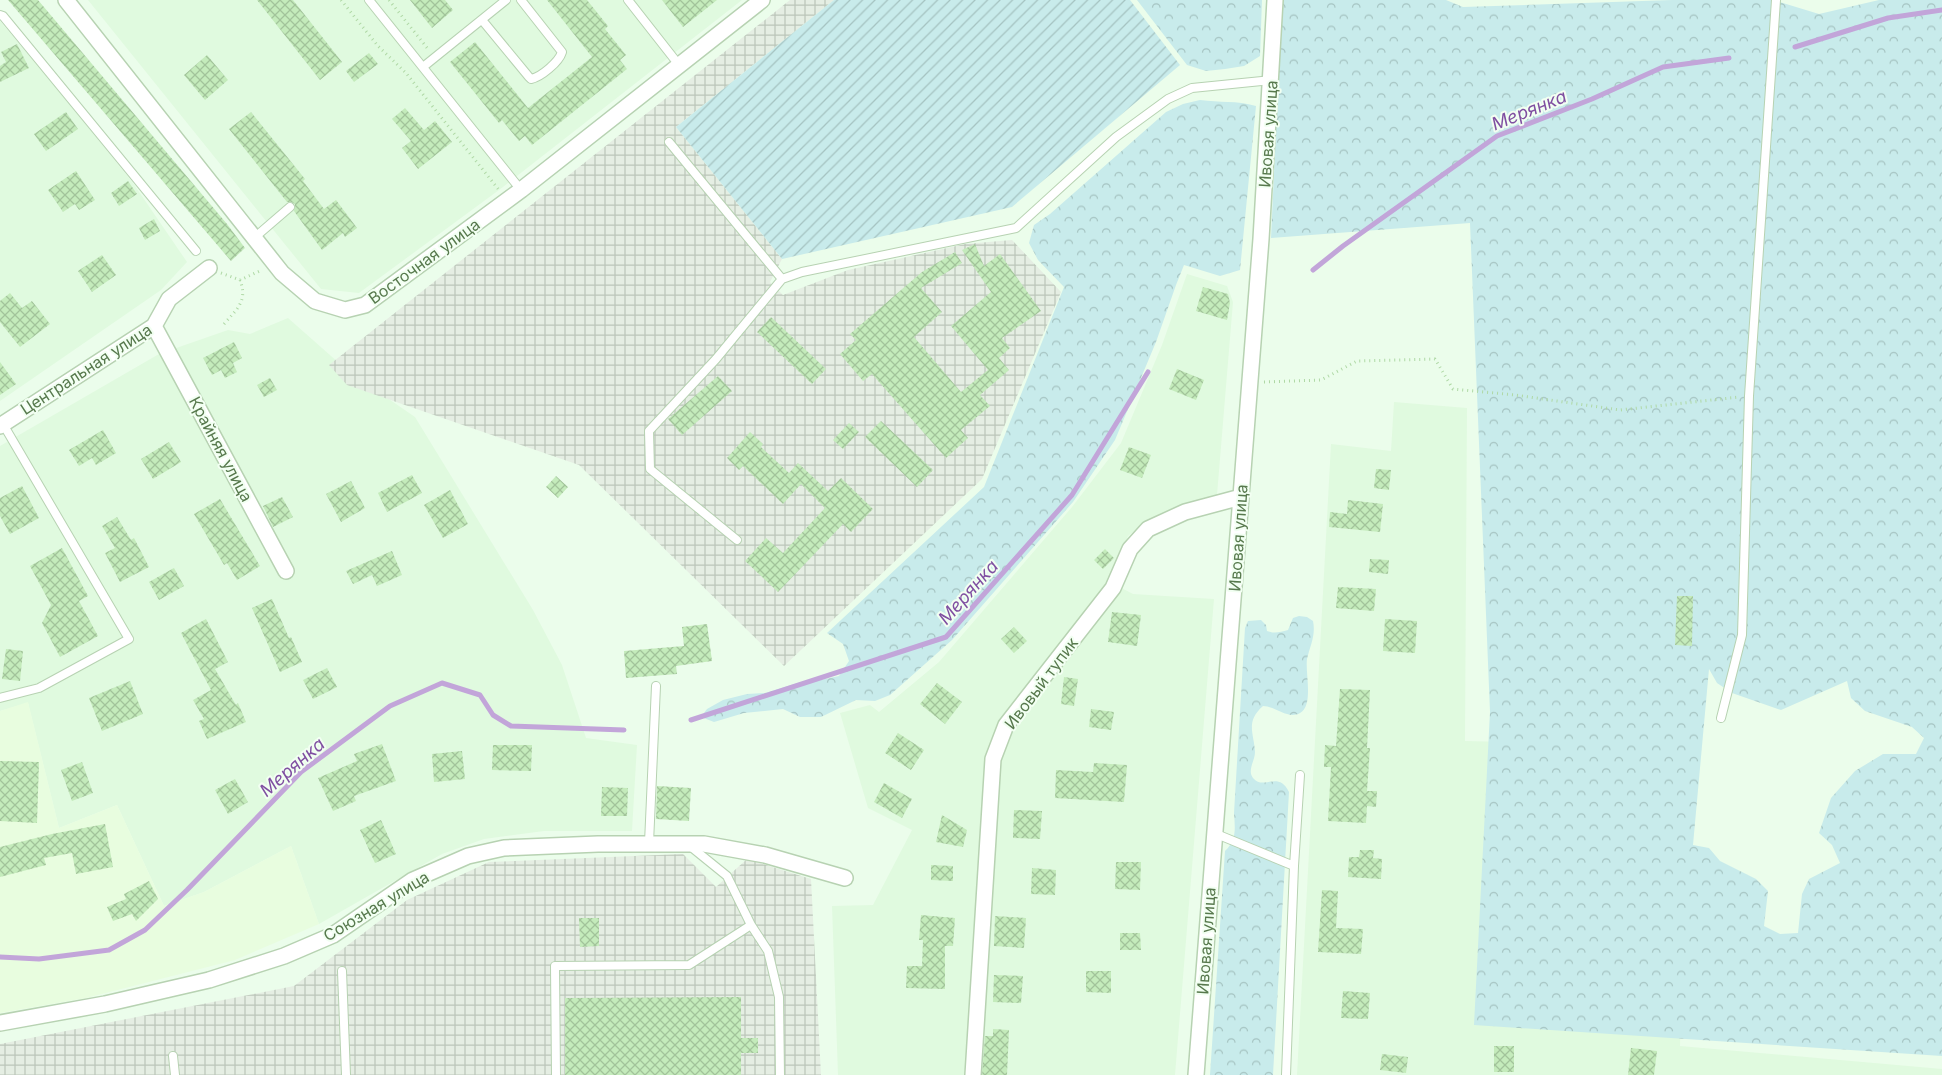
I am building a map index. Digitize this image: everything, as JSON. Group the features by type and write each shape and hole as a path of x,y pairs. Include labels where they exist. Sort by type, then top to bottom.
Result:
{"street":[{"name":"Восточная улица","path":"66,0 282,273 315,300 345,310 365,305 507,200 762,0"},
{"name":"Ивовая улица","path":"1196,1075 1272,80 1275,0"},
{"name":"Центральная улица","path":"2,425 154,326 169,299 209,268"},
{"name":"Крайняя улица","path":"154,326 286,571"},
{"name":"Ивовый тупик","path":"973,1075 993,759 1006,725 1113,588 1130,549 1148,529 1186,512 1241,497"},
{"name":"Союзная улица","path":"0,1023 105,1004 190,984 284,956 333,935 413,880 468,856 504,848 649,843 704,844 765,854 845,878"}],"lane":[{"path":"369,0 520,190"},
{"path":"423,67 506,0"},
{"path":"482,20 528,77 534,79 559,58 562,52 521,0"},
{"path":"628,0 679,64"},
{"path":"1721,718 1742,635 1749,396 1776,0"},
{"path":"0,15 3,16 196,251"},
{"path":"737,540 650,469 649,431 716,359 782,278 802,272 1016,228 1116,137 1168,99 1192,88 1272,80"},
{"path":"669,142 782,278"},
{"path":"254,238 290,206"},
{"path":"0,698 39,688 129,639 2,425"},
{"path":"649,843 656,686"},
{"path":"1286,1075 1294,866 1300,776"},
{"path":"1214,833 1294,866"},
{"path":"687,843 727,876 751,925 768,951 779,997 780,1075"},
{"path":"556,1075 555,966 689,965 751,925"},
{"path":"342,971 346,1075"},
{"path":"173,1056 175,1075"}],"path":[{"path":"341,0 378,46 406,73 507,200"},
{"path":"389,0 430,52"},
{"path":"209,268 240,280 274,264"},
{"path":"224,324 241,304 244,290 240,280"},
{"path":"1248,383 1321,380 1357,361 1435,359 1453,389 1620,410 1749,396"}],"shaded area":[{"path":"88,0 742,0 499,190 359,293 321,289"},
{"path":"790,0 834,0 676,127 782,259 770,282 783,295 848,270 965,244 1012,240 1061,292 982,479 784,666 579,465 347,385 329,365"},
{"path":"0,21 133,183 187,262 161,290 0,401"},
{"path":"1187,274 1227,286 1233,302 1217,495 1178,507 1145,522 1128,536 1110,582 1133,594 1214,599 1175,1075 838,1075 832,906 873,905 912,830 868,808 840,713 870,705 879,712 939,662 1072,507 1121,443 1162,345"},
{"path":"288,318 348,371 415,417 533,610 562,665 586,738 637,745 632,831 544,831 484,839 442,854 319,924 291,846 204,892 164,906 117,805 59,828 28,703 0,711 0,446 159,354 228,330 250,334"},
{"path":"1394,402 1467,408 1465,741 1509,742 1681,1012 1680,1046 1942,1069 1942,1075 1297,1075 1331,444 1391,451"},
{"path":"28,702 59,828 117,805 164,906 204,892 291,846 319,924 235,960 86,998 0,1013 0,711"},
{"path":"683,854 716,887 747,859 811,879 821,1075 0,1075 0,1044 294,986 407,900 489,862"}],"green space":[{"path":"834,0 1130,0 1180,65 1012,207 782,259 676,127"},
{"path":"1137,0 1262,0 1260,56 1244,66 1225,69 1206,71 1187,65"},
{"path":"1282,0 1446,0 1463,7 1672,0 1773,0 1819,14 1879,0 1942,0 1942,1056 1474,1025 1490,712 1470,223 1271,238","holes":["1709,669 1717,683 1732,693 1781,710 1847,681 1851,698 1865,711 1912,727 1924,738 1916,754 1883,754 1855,771 1831,798 1819,833 1832,845 1840,863 1809,879 1802,894 1798,933 1780,934 1764,926 1768,891 1756,879 1720,861 1709,848 1693,845"]},
{"path":"1200,100 1256,106 1240,270 1220,276 1184,265 1156,342 1115,440 1073,502 952,640 890,695 875,701 856,700 821,717 800,717 783,709 744,713 714,722 701,717 707,709 723,700 747,694 765,693 801,682 839,676 849,661 843,644 827,633 984,487 1064,287 1038,260 1029,243 1034,225 1050,214 1166,112 1183,104"},
{"path":"1299,616 1307,617 1313,621 1314,626 1307,659 1307,703 1300,713 1295,715 1263,706 1257,712 1252,723 1255,755 1251,775 1262,783 1280,782 1289,792 1273,1075 1210,1075 1225,851 1232,843 1235,829 1234,813 1245,628 1248,621 1261,620 1266,625 1267,631 1280,632 1288,630 1293,618"}],"building":[{"path":"8,0 38,0 227,224 245,248 231,261"},
{"path":"257,0 293,0 342,62 320,80"},
{"path":"410,0 445,0 453,10 432,28"},
{"path":"547,0 587,0 608,26 605,29 626,55 620,60 627,69 532,145 525,136 519,141 502,120 499,123 450,62 475,42 528,108 592,57"},
{"path":"662,0 717,0 683,27"},
{"path":"17,44 29,68 0,82 0,66 6,62 1,52"},
{"path":"369,53 378,64 354,82 346,71"},
{"path":"207,55 228,80 205,100 184,75"},
{"path":"405,108 424,130 435,121 452,142 418,169 402,148 411,141 392,119"},
{"path":"66,112 78,129 46,151 34,134"},
{"path":"251,112 305,179 303,181 324,209 336,200 357,228 345,237 343,233 322,250 294,211 295,204 287,202 229,129"},
{"path":"76,171 95,200 79,210 75,204 63,212 48,190"},
{"path":"128,181 137,194 119,206 111,193"},
{"path":"154,219 160,231 145,240 139,228"},
{"path":"975,244 984,266 1000,254 1041,311 1002,338 1010,348 999,358 1009,370 980,395 990,406 961,430 968,438 946,458 872,374 863,381 840,354 856,340 850,334 922,272 955,252 962,263 921,288 942,312 914,337 961,392 988,370 951,326 991,292 962,250"},
{"path":"102,255 116,275 92,292 78,271"},
{"path":"1203,287 1228,294 1230,303 1227,320 1196,311"},
{"path":"10,293 22,308 32,301 50,324 20,347 0,322 0,301"},
{"path":"771,317 826,369 812,384 757,332"},
{"path":"234,342 242,358 233,363 237,372 225,378 221,370 212,375 203,358"},
{"path":"0,362 16,384 0,395"},
{"path":"1177,369 1204,380 1196,400 1169,389"},
{"path":"718,376 732,391 682,435 668,419"},
{"path":"270,378 277,390 264,397 257,385"},
{"path":"881,421 933,470 917,487 865,437"},
{"path":"849,423 859,432 843,449 833,440"},
{"path":"103,430 116,453 96,465 92,458 79,466 69,450"},
{"path":"750,432 763,444 761,447 789,473 798,463 828,491 841,478 873,509 851,532 843,524 778,592 745,561 766,538 783,553 825,508 801,484 783,504 743,466 739,470 727,458"},
{"path":"169,442 181,462 153,479 141,459"},
{"path":"1129,447 1151,455 1142,478 1120,470"},
{"path":"1376,469 1391,470 1389,490 1374,488"},
{"path":"412,475 422,493 387,512 378,493"},
{"path":"556,476 568,487 558,498 546,487"},
{"path":"351,481 365,508 341,522 326,494"},
{"path":"22,486 39,518 10,534 0,516 0,498"},
{"path":"450,490 468,524 443,538 424,505"},
{"path":"282,497 293,517 273,527 263,506"},
{"path":"220,499 260,566 237,580 227,563 224,565 194,514"},
{"path":"1348,500 1383,504 1380,532 1329,527 1330,512 1347,514"},
{"path":"117,517 131,540 134,538 149,567 120,582 105,553 115,548 102,526"},
{"path":"62,548 88,596 79,601 98,636 60,657 42,623 51,605 30,566"},
{"path":"1105,549 1114,558 1103,569 1094,560"},
{"path":"392,551 402,575 377,586 372,575 353,584 346,571"},
{"path":"1370,559 1389,560 1388,574 1369,572"},
{"path":"174,568 184,586 159,600 149,582"},
{"path":"1338,587 1376,589 1374,611 1336,608"},
{"path":"1677,596 1693,596 1692,646 1675,645"},
{"path":"272,599 302,662 280,672 252,608"},
{"path":"1112,612 1141,615 1137,646 1108,642"},
{"path":"206,619 228,662 215,669 236,705 238,703 246,722 207,739 199,721 204,719 193,700 211,690 181,633"},
{"path":"1385,619 1417,621 1415,653 1383,651"},
{"path":"707,624 712,661 676,666 677,674 626,678 624,651 684,646 682,627"},
{"path":"1014,627 1027,641 1014,653 1001,639"},
{"path":"6,649 23,651 20,681 2,679"},
{"path":"327,668 337,687 313,699 303,680"},
{"path":"1064,677 1078,679 1074,706 1061,704"},
{"path":"130,681 143,714 102,731 89,698"},
{"path":"937,683 962,702 945,724 920,704"},
{"path":"1340,689 1370,690 1367,748 1370,748 1367,791 1377,791 1376,807 1367,806 1366,823 1328,821 1331,767 1324,767 1325,745 1336,746"},
{"path":"1091,709 1114,712 1111,730 1089,727"},
{"path":"898,733 924,750 911,770 885,753"},
{"path":"382,744 396,781 354,796 356,801 333,811 318,778 357,761 354,754"},
{"path":"493,745 532,745 531,771 492,770"},
{"path":"462,751 465,779 434,782 432,754"},
{"path":"0,761 39,762 37,823 0,821"},
{"path":"82,762 93,793 72,801 61,770"},
{"path":"1094,763 1127,765 1124,802 1055,798 1056,770 1093,772"},
{"path":"235,779 248,802 228,814 215,790"},
{"path":"884,783 912,799 902,818 874,802"},
{"path":"657,786 691,788 689,821 656,819"},
{"path":"602,787 628,788 627,816 601,816"},
{"path":"1014,810 1042,811 1040,839 1013,838"},
{"path":"942,815 967,830 963,847 936,842"},
{"path":"381,820 396,854 375,863 360,830"},
{"path":"105,824 113,867 76,874 72,853 44,858 46,865 0,877 0,847 52,834"},
{"path":"1360,850 1374,850 1373,858 1382,859 1381,879 1348,877 1349,857 1359,857"},
{"path":"1116,862 1141,862 1140,890 1115,889"},
{"path":"931,865 953,866 953,881 931,880"},
{"path":"1032,868 1056,870 1055,895 1031,894"},
{"path":"149,881 158,899 136,921 132,914 113,921 107,907 126,899 124,894"},
{"path":"1322,890 1338,891 1336,928 1363,929 1361,954 1318,952"},
{"path":"921,915 955,918 953,946 945,946 945,989 906,988 907,966 922,966 923,940 919,940"},
{"path":"995,916 1026,918 1024,948 994,946"},
{"path":"579,918 599,918 599,946 580,947"},
{"path":"1120,933 1140,933 1141,950 1120,950"},
{"path":"1086,971 1111,971 1111,993 1086,992"},
{"path":"994,975 1023,976 1021,1003 993,1002"},
{"path":"1343,991 1370,993 1368,1019 1341,1018"},
{"path":"741,997 741,1038 758,1038 758,1053 741,1053 741,1075 565,1075 565,998"},
{"path":"993,1029 1009,1030 1007,1075 982,1075 985,1036 993,1036"},
{"path":"1494,1046 1514,1046 1514,1072 1494,1072"},
{"path":"1631,1048 1657,1051 1654,1075 1628,1075"},
{"path":"1382,1054 1408,1057 1406,1073 1380,1070"}],"waterway":[{"name":"Мерянка","path":"1795,47 1888,18 1942,10"},
{"name":"Мерянка","path":"1313,270 1343,246 1497,136 1592,99 1663,67 1729,58"},
{"name":"Мерянка","path":"691,720 946,637 1072,495 1148,372"},
{"name":"Мерянка","path":"0,957 39,959 109,950 145,930 187,890 301,772 390,706 442,683 480,695 493,715 511,726 624,730"}]}
